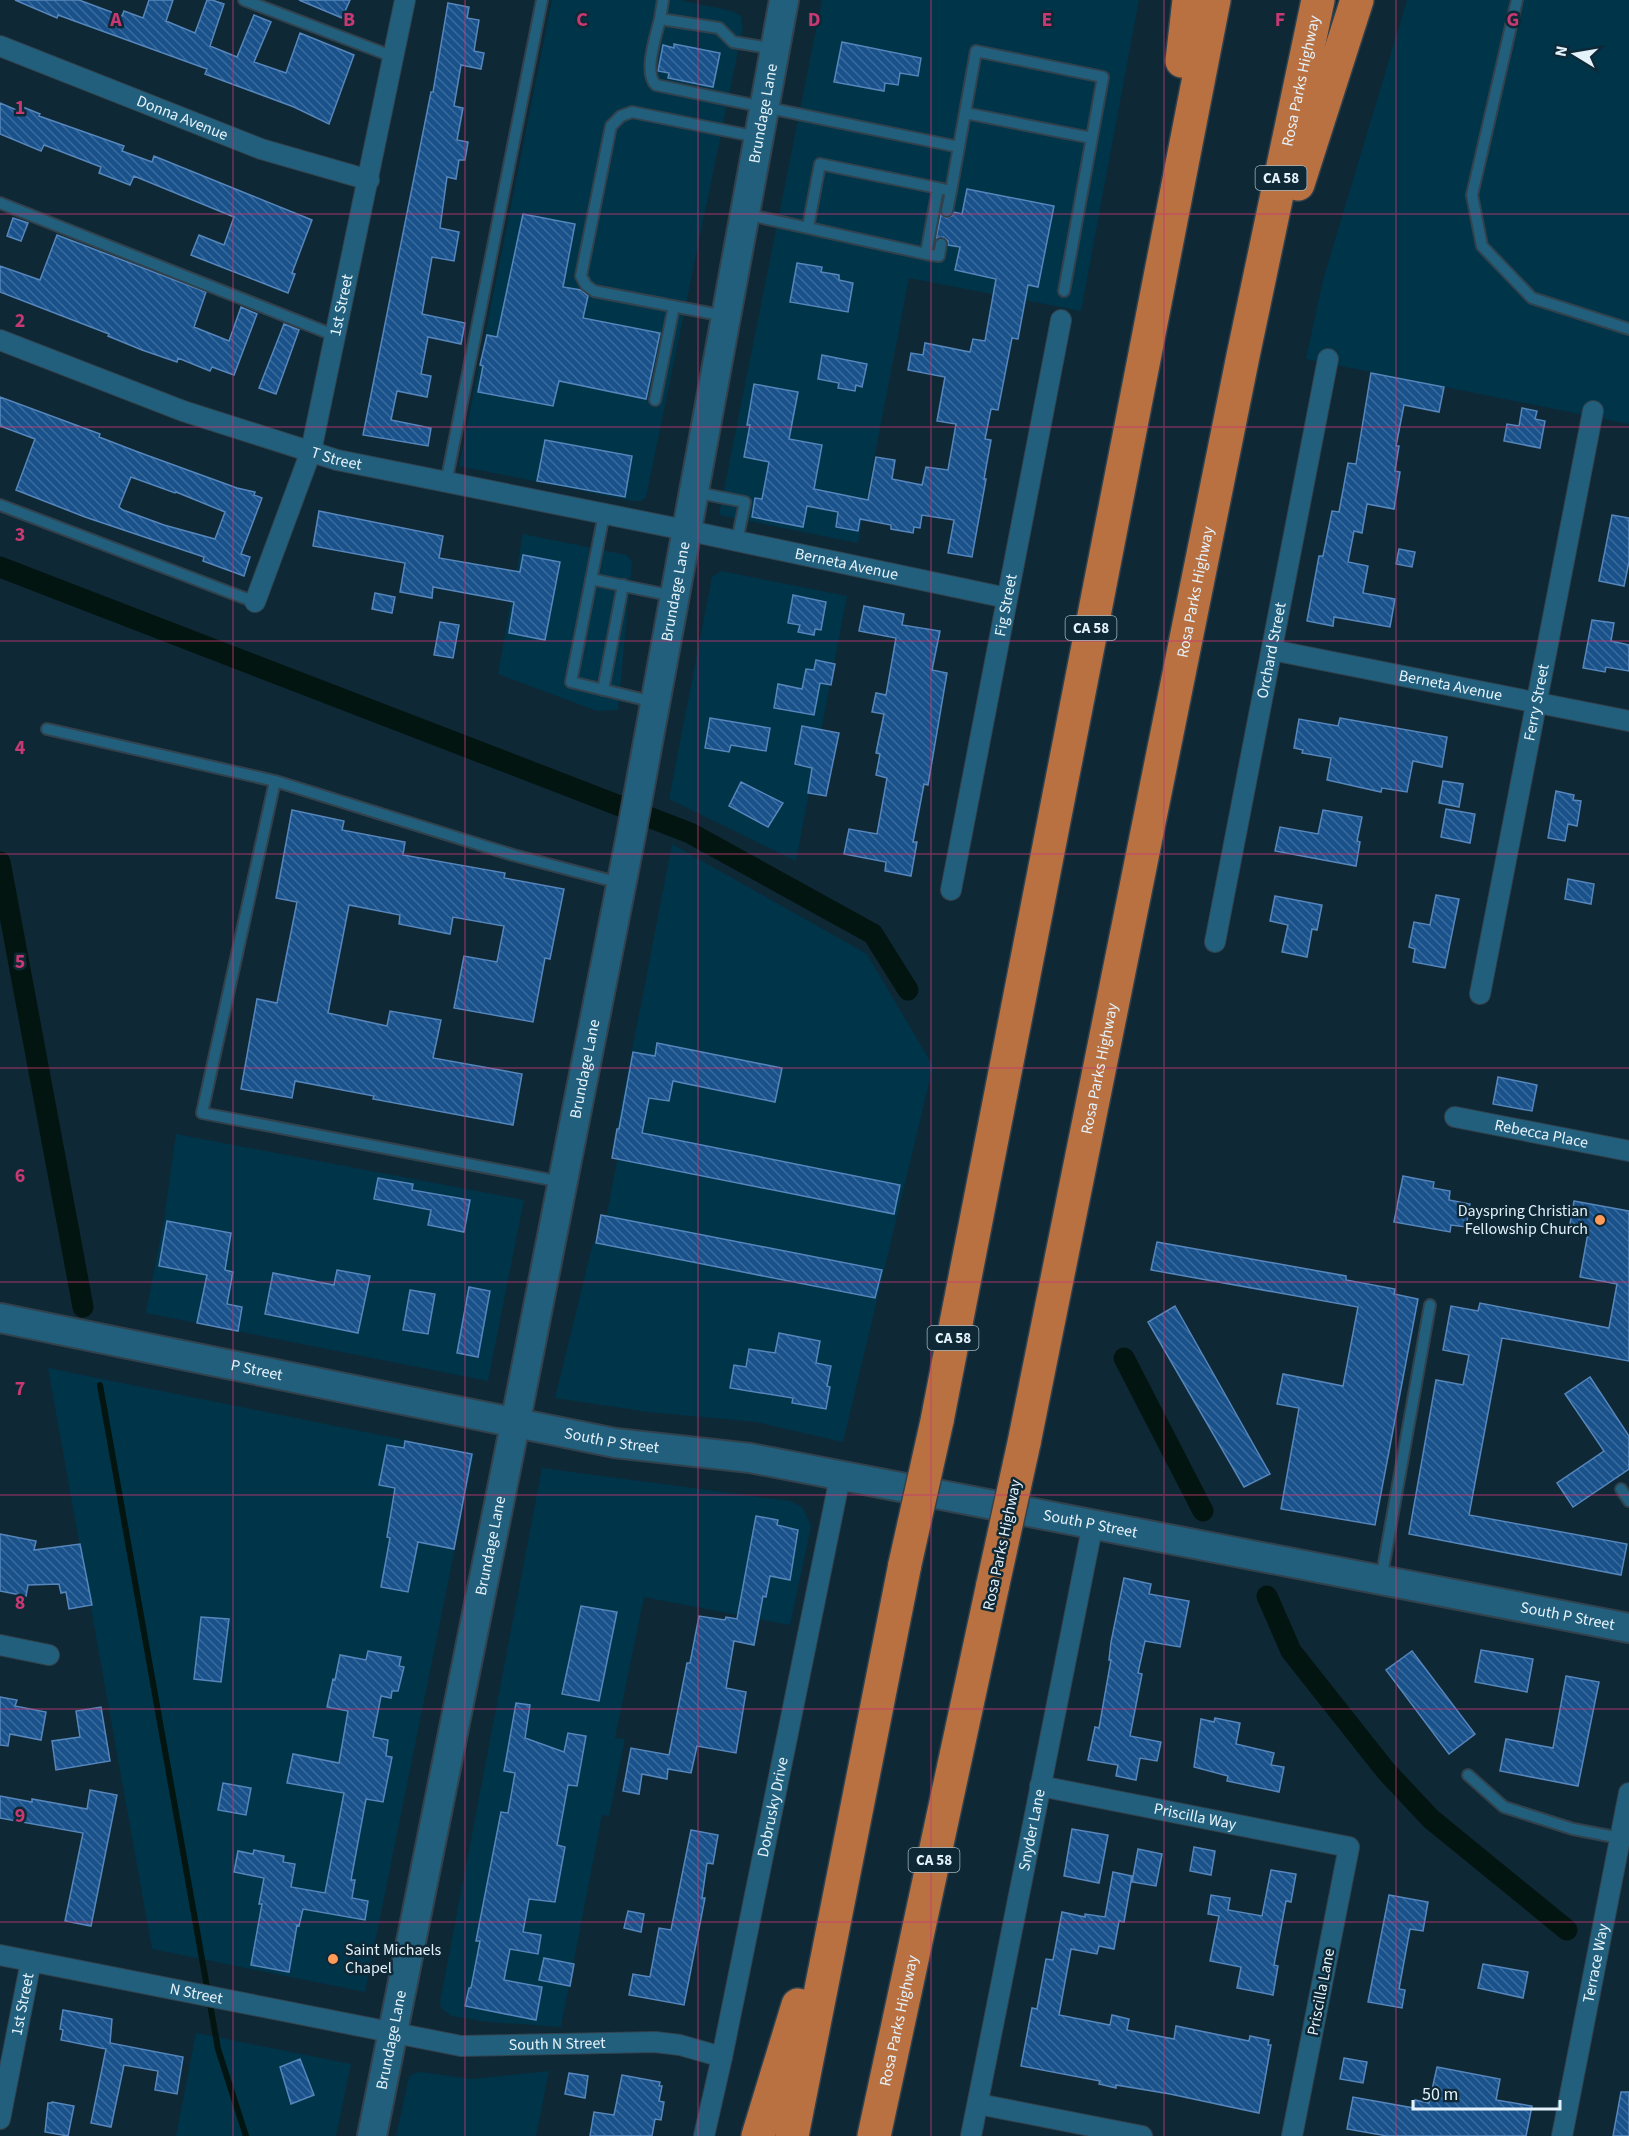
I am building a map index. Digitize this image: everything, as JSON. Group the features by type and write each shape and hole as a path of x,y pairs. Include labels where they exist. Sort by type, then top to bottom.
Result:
{"highway":[{"path":"1150,324 1189,0"},
{"name":"CA 58","path":"792,2136 905,1564 937,1421 1214,0"},
{"name":"Rosa Parks Highway","path":"874,2136 1024,1443 1243,356 1318,0"},
{"path":"1243,356 1357,0"},
{"path":"758,2136 797,2010 842,1878"}],"main road":[{"name":"Brundage Lane","path":"372,2136 631,835 692,491 784,0"},
{"name":"P Street","path":"0,1318 515,1424"},
{"name":"South P Street","path":"515,1424 615,1443 750,1458 1629,1628"}],"street":[{"name":"1st Street","path":"255,602 311,451 405,0"},
{"name":"Donna Avenue","path":"0,46 261,149 369,180"},
{"name":"Fig Street","path":"951,890 1061,320"},
{"name":"T Street","path":"0,340 183,411 337,460 685,530"},
{"name":"Orchard Street","path":"1215,942 1328,359"},
{"name":"Ferry Street","path":"1480,994 1593,411"},
{"name":"Berneta Avenue","path":"685,530 1007,598"},
{"name":"Berneta Avenue","path":"1272,650 1629,721"},
{"name":"Rebecca Place","path":"1455,1117 1629,1151"},
{"name":"Dobrusky Drive","path":"704,2136 840,1477"},
{"name":"Snyder Lane","path":"971,2136 1093,1523"},
{"path":"0,1645 49,1655"},
{"name":"Priscilla Way","path":"1040,1786 1349,1848"},
{"name":"Terrace Way","path":"1562,2136 1629,1793"},
{"name":"Priscilla Lane","path":"1292,2136 1349,1848"},
{"name":"N Street","path":"0,1955 392,2034"},
{"name":"1st Street","path":"0,2119 32,1961"},
{"name":"South N Street","path":"392,2034 472,2047 655,2042 680,2045 722,2056"},
{"path":"978,2103 1142,2136"}],"lane":[{"path":"244,0 394,57"},
{"path":"446,483 542,0"},
{"path":"663,0 649,69 652,82 656,85 959,147"},
{"path":"1517,0 1472,195 1482,246 1532,298 1629,329"},
{"path":"660,19 719,28 733,42 775,50"},
{"path":"947,211 976,51 1103,77 1064,291"},
{"path":"672,88 677,85 685,86"},
{"path":"699,89 710,92 716,98"},
{"path":"725,316 594,291 586,285 581,276 611,126 621,116 632,112 759,138"},
{"path":"965,113 1092,138"},
{"path":"808,227 819,164 951,191"},
{"path":"926,254 938,188"},
{"path":"0,203 336,336"},
{"path":"744,214 939,256 941,244"},
{"path":"655,400 674,306"},
{"path":"692,491 745,502 737,541"},
{"path":"0,505 255,602"},
{"path":"604,514 571,682 654,702"},
{"path":"591,579 674,596"},
{"path":"603,690 623,585"},
{"path":"47,729 274,781 513,855 621,884"},
{"path":"274,781 202,1113 562,1182"},
{"path":"1381,1580 1431,1305"},
{"path":"1621,1489 1629,1500"},
{"path":"1468,1774 1504,1807 1573,1829 1620,1838"}],"shaded area":[{"path":"552,0 680,0 732,11 741,16 743,27 646,497 641,501 459,466"},
{"path":"822,0 1139,0 1081,311 909,278 858,543 719,515"},
{"path":"1407,0 1629,0 1629,424 1306,359 1323,280"},
{"path":"523,534 627,555 632,562 618,710 597,711 498,674"},
{"path":"721,571 847,596 796,861 669,799 712,577"},
{"path":"672,844 867,954 933,1066 843,1442 756,1422 648,1412 555,1398 593,1243 601,1244 623,1130 617,1128"},
{"path":"176,1134 524,1200 488,1381 146,1313 164,1220"},
{"path":"48,1368 474,1454 365,1992 152,1949"},
{"path":"542,1468 790,1501 802,1507 811,1526 790,1625 644,1597 615,1738 625,1739 609,1816 602,1815 561,2027 489,2022 451,2016 441,2008 440,2002"},
{"path":"196,2033 351,2064 336,2136 176,2136"},
{"path":"549,2071 536,2136 396,2136 409,2077 415,2073 472,2079"}],"building":[{"path":"15,0 79,0 122,16 124,11 143,18 149,0 173,0 166,21 195,33 207,0 212,0 224,4 210,46 237,57 254,15 271,22 254,62 286,73 300,33 354,55 329,124 294,107 205,74 207,69 58,15 57,18"},
{"path":"299,0 350,0 342,18"},
{"path":"448,3 469,7 467,18 479,20 474,51 484,53 481,69 461,65 454,106 463,108 457,140 468,142 465,160 459,160 456,179 447,177 440,228 459,232 454,261 432,257 422,314 465,323 461,344 428,337 421,374 431,376 427,397 397,391 391,420 431,428 428,446 363,435 431,92 433,92"},
{"path":"842,42 921,58 918,76 900,73 898,85 885,83 884,91 834,82"},
{"path":"674,44 720,53 713,87 668,78 669,73 658,71 663,45 674,48"},
{"path":"0,103 21,112 23,107 40,114 39,116 124,146 122,151 152,162 154,156 312,220 292,273 295,274 288,293 191,255 199,235 224,245 234,217 134,176 130,185 99,173 101,167 44,145 41,151 0,134"},
{"path":"967,189 1054,206 1038,287 1028,285 1018,339 1012,338 998,410 991,409 985,439 991,440 984,479 986,479 972,557 948,553 954,520 922,515 920,528 914,527 913,533 891,529 891,525 860,519 858,531 836,527 838,512 807,506 803,527 752,517 755,498 762,499 769,462 744,457 754,384 798,392 789,439 822,445 814,489 868,500 876,457 895,460 892,479 922,485 926,467 948,470 956,424 937,421 945,377 908,370 911,353 923,355 925,343 970,352 973,339 985,341 996,279 955,270 960,247 948,245 948,241 943,237 936,238 941,215 946,218 952,216 954,212 962,214"},
{"path":"523,214 575,224 563,287 581,290 588,296 583,318 660,333 646,399 559,381 553,406 478,392 483,366 480,365 487,335 497,337"},
{"path":"13,218 28,223 21,241 7,236"},
{"path":"57,235 206,292 194,327 229,341 241,307 257,314 234,375 212,367 210,371 178,358 177,362 142,350 108,336 109,334 0,292 0,266 40,280"},
{"path":"797,263 822,267 821,272 839,275 839,280 853,283 848,312 790,302"},
{"path":"284,324 299,330 276,394 259,388"},
{"path":"822,355 867,364 862,387 856,385 855,391 838,388 839,383 818,379"},
{"path":"1371,373 1444,387 1439,412 1404,405 1396,446 1399,446 1395,471 1400,472 1394,509 1367,504 1362,533 1354,531 1348,562 1368,566 1363,593 1395,599 1390,627 1334,617 1333,626 1307,621 1319,556 1323,556 1332,511 1339,512 1348,463 1356,464"},
{"path":"0,397 100,434 99,437 138,452 237,488 255,492 254,495 262,498 241,554 250,557 244,576 203,561 204,557 85,517 16,490 35,439 0,426","holes":["131,477 225,512 215,539 164,525 119,507"]},
{"path":"1522,408 1537,411 1535,419 1545,421 1540,448 1504,441 1507,424 1519,426"},
{"path":"545,440 632,456 625,497 537,481"},
{"path":"319,511 443,536 439,558 520,572 523,555 560,562 545,640 509,633 514,602 433,587 432,598 400,592 405,563 313,546"},
{"path":"1612,515 1629,518 1629,562 1624,586 1599,581"},
{"path":"1399,549 1415,552 1412,567 1396,564"},
{"path":"375,593 395,597 392,613 372,609"},
{"path":"793,595 826,602 821,630 815,629 814,635 798,632 800,625 788,623"},
{"path":"864,606 904,614 902,625 940,631 932,670 947,673 928,785 924,784 913,842 917,842 911,876 885,871 886,862 844,854 849,829 877,834 887,778 876,775 880,754 876,753 884,714 872,712 876,693 886,695 896,638 859,631"},
{"path":"1592,620 1614,623 1611,641 1629,645 1629,671 1606,667 1605,672 1583,668"},
{"path":"440,622 459,625 453,658 434,655"},
{"path":"816,660 835,664 831,685 820,683 814,715 774,708 778,684 802,689 806,669 814,670"},
{"path":"710,718 770,728 766,751 731,745 729,752 705,748"},
{"path":"1340,718 1447,737 1442,767 1413,761 1407,792 1382,788 1381,792 1327,780 1331,758 1302,753 1303,750 1294,748 1299,719 1338,726"},
{"path":"802,726 839,733 826,796 808,793 812,768 795,764"},
{"path":"1443,781 1463,784 1459,807 1439,803"},
{"path":"741,782 783,803 768,827 729,806"},
{"path":"1556,791 1574,795 1573,800 1581,801 1577,826 1568,824 1565,841 1548,838"},
{"path":"1446,809 1475,814 1470,843 1441,837"},
{"path":"292,810 344,821 342,830 405,842 403,855 505,873 504,878 564,889 550,959 545,958 533,1022 454,1008 464,956 497,962 504,926 453,917 450,934 399,924 400,915 349,905 328,1013 387,1026 390,1011 441,1020 433,1058 522,1074 513,1125 373,1099 374,1096 295,1081 292,1098 241,1089 257,999 277,1003 297,902 276,898"},
{"path":"1323,810 1362,817 1357,841 1360,842 1356,866 1275,851 1280,827 1318,834"},
{"path":"1568,879 1594,884 1591,904 1565,899"},
{"path":"1436,895 1459,899 1445,968 1413,962 1415,949 1409,947 1414,922 1430,925"},
{"path":"1275,896 1322,905 1317,930 1312,929 1307,957 1282,952 1288,925 1270,921"},
{"path":"657,1043 782,1068 775,1102 673,1081 669,1101 649,1098 642,1133 900,1185 894,1214 612,1158 633,1052 655,1056"},
{"path":"1498,1077 1537,1085 1532,1111 1493,1104"},
{"path":"1403,1176 1434,1182 1433,1188 1450,1191 1449,1200 1470,1204 1466,1227 1451,1225 1450,1232 1394,1222"},
{"path":"378,1178 413,1184 412,1190 470,1200 464,1232 428,1225 431,1210 374,1199"},
{"path":"1574,1201 1629,1211 1629,1361 1502,1338 1469,1515 1627,1544 1621,1575 1409,1534 1436,1380 1463,1385 1469,1355 1443,1350 1451,1306 1478,1311 1480,1303 1609,1328 1617,1284 1580,1277 1588,1233 1569,1229"},
{"path":"601,1215 882,1270 875,1298 596,1243"},
{"path":"167,1221 231,1233 225,1270 233,1272 227,1304 242,1307 238,1331 197,1323 207,1275 159,1266"},
{"path":"1157,1242 1346,1276 1346,1280 1395,1289 1394,1294 1418,1299 1375,1525 1281,1509 1299,1408 1277,1404 1283,1374 1343,1386 1358,1307 1151,1270"},
{"path":"337,1270 370,1276 358,1333 265,1314 273,1273 334,1285"},
{"path":"469,1287 490,1291 478,1357 457,1353"},
{"path":"410,1290 435,1294 428,1334 403,1330"},
{"path":"1175,1306 1270,1474 1244,1487 1148,1322"},
{"path":"779,1333 820,1341 816,1363 831,1366 826,1409 792,1403 793,1398 730,1388 734,1365 746,1367 749,1349 775,1353"},
{"path":"1590,1377 1629,1436 1629,1469 1573,1507 1557,1483 1604,1451 1565,1394"},
{"path":"405,1441 472,1454 454,1549 418,1542 408,1592 381,1587 390,1538 387,1537 395,1488 379,1485 387,1445 404,1448"},
{"path":"756,1516 778,1520 777,1525 798,1530 790,1580 770,1576 766,1597 763,1596 754,1645 734,1641 726,1688 746,1692 736,1753 697,1746 691,1773 668,1769 667,1779 642,1774 639,1794 623,1791 631,1748 669,1755 687,1663 690,1663 699,1616 725,1620 726,1617 737,1619"},
{"path":"0,1534 36,1541 34,1550 80,1544 92,1605 69,1609 66,1592 61,1593 59,1584 28,1585 26,1596 0,1591"},
{"path":"1124,1578 1151,1584 1149,1594 1189,1601 1180,1647 1145,1641 1138,1673 1142,1674 1130,1736 1161,1742 1157,1761 1140,1758 1136,1780 1116,1776 1118,1765 1088,1760 1095,1727 1099,1728 1111,1660 1109,1660 1111,1642"},
{"path":"581,1606 617,1612 599,1701 562,1694"},
{"path":"201,1617 229,1619 221,1682 194,1679"},
{"path":"1481,1650 1533,1659 1527,1692 1475,1682"},
{"path":"368,1651 401,1657 399,1666 404,1667 398,1691 392,1691 391,1698 381,1696 373,1737 388,1740 386,1756 392,1757 383,1802 366,1799 351,1880 355,1880 352,1898 368,1901 365,1920 303,1909 299,1926 297,1925 289,1972 251,1965 262,1904 259,1904 264,1878 234,1872 238,1851 253,1854 254,1850 284,1856 283,1862 295,1864 291,1887 325,1893 344,1793 287,1783 293,1754 339,1763 348,1711 327,1707 333,1679 335,1680 340,1655 366,1660"},
{"path":"1412,1651 1475,1734 1449,1754 1386,1670"},
{"path":"1566,1676 1599,1682 1578,1786 1500,1771 1506,1739 1553,1748"},
{"path":"0,1697 17,1700 15,1706 46,1712 41,1740 10,1734 8,1746 0,1745"},
{"path":"516,1703 530,1705 525,1738 564,1752 568,1733 586,1736 577,1786 568,1785 557,1845 565,1847 555,1902 529,1899 523,1932 541,1935 538,1954 510,1949 504,1980 542,1987 536,2020 465,2006 480,1941 476,1941 501,1812 508,1813 515,1773 504,1771"},
{"path":"101,1707 110,1761 56,1770 52,1741 80,1737 76,1711"},
{"path":"1215,1718 1240,1723 1236,1744 1274,1753 1271,1765 1284,1767 1279,1792 1227,1781 1228,1776 1194,1767 1201,1719 1214,1722"},
{"path":"223,1783 251,1788 246,1815 218,1810"},
{"path":"90,1790 117,1795 91,1926 65,1921 83,1833 0,1818 0,1796 87,1809"},
{"path":"1072,1829 1108,1835 1099,1883 1064,1876"},
{"path":"691,1830 718,1835 713,1864 707,1863 702,1898 705,1898 684,2005 629,1995 633,1974 650,1977 659,1928 671,1930"},
{"path":"1194,1847 1215,1851 1211,1875 1190,1871"},
{"path":"1138,1849 1162,1854 1156,1886 1132,1882"},
{"path":"1271,1870 1296,1874 1291,1902 1286,1901 1274,1965 1278,1966 1273,1995 1237,1988 1241,1967 1210,1961 1219,1916 1208,1914 1211,1895 1230,1898 1228,1910 1262,1916"},
{"path":"1113,1872 1132,1876 1124,1922 1119,1921 1114,1949 1099,1946 1097,1954 1071,1949 1059,2015 1110,2025 1112,2015 1129,2019 1127,2030 1174,2039 1176,2026 1249,2041 1250,2036 1269,2040 1268,2045 1271,2045 1259,2113 1170,2094 1116,2085 1116,2088 1099,2084 1100,2081 1021,2066 1032,2008 1037,2009 1046,1959 1053,1960 1062,1912 1085,1917 1085,1914 1105,1917"},
{"path":"1389,1895 1428,1902 1423,1931 1410,1929 1399,1989 1405,1990 1402,2008 1368,2002"},
{"path":"628,1911 644,1914 641,1932 624,1928"},
{"path":"544,1958 574,1964 570,1986 539,1980"},
{"path":"1483,1964 1528,1972 1523,1998 1478,1988"},
{"path":"63,2010 112,2019 110,2043 183,2057 177,2094 155,2090 158,2071 124,2065 111,2127 91,2123 106,2049 61,2040"},
{"path":"1344,2058 1367,2062 1363,2083 1340,2079"},
{"path":"300,2059 314,2095 291,2104 280,2067"},
{"path":"1437,2067 1500,2079 1496,2100 1532,2106 1526,2136 1387,2136 1347,2129 1353,2097 1414,2108 1415,2100 1429,2103"},
{"path":"569,2073 588,2076 585,2098 565,2094"},
{"path":"622,2075 660,2082 659,2086 662,2086 659,2101 664,2102 661,2120 655,2119 652,2136 590,2136 594,2112 614,2115"},
{"path":"1621,2092 1629,2092 1629,2136 1613,2136"},
{"path":"48,2103 74,2106 68,2136 45,2132"}],"waterway":[{"path":"0,567 690,833 873,934 908,990"},
{"path":"0,862 83,1307"},
{"path":"1124,1358 1203,1511"},
{"path":"100,1385 218,2049 246,2136"},
{"path":"1267,1596 1291,1651 1386,1771 1431,1819 1567,1930"}],"place":[{"name":"Dayspring Christian Fellowship Church","path":"1600,1220"},
{"name":"Saint Michaels Chapel","path":"333,1959"}]}
